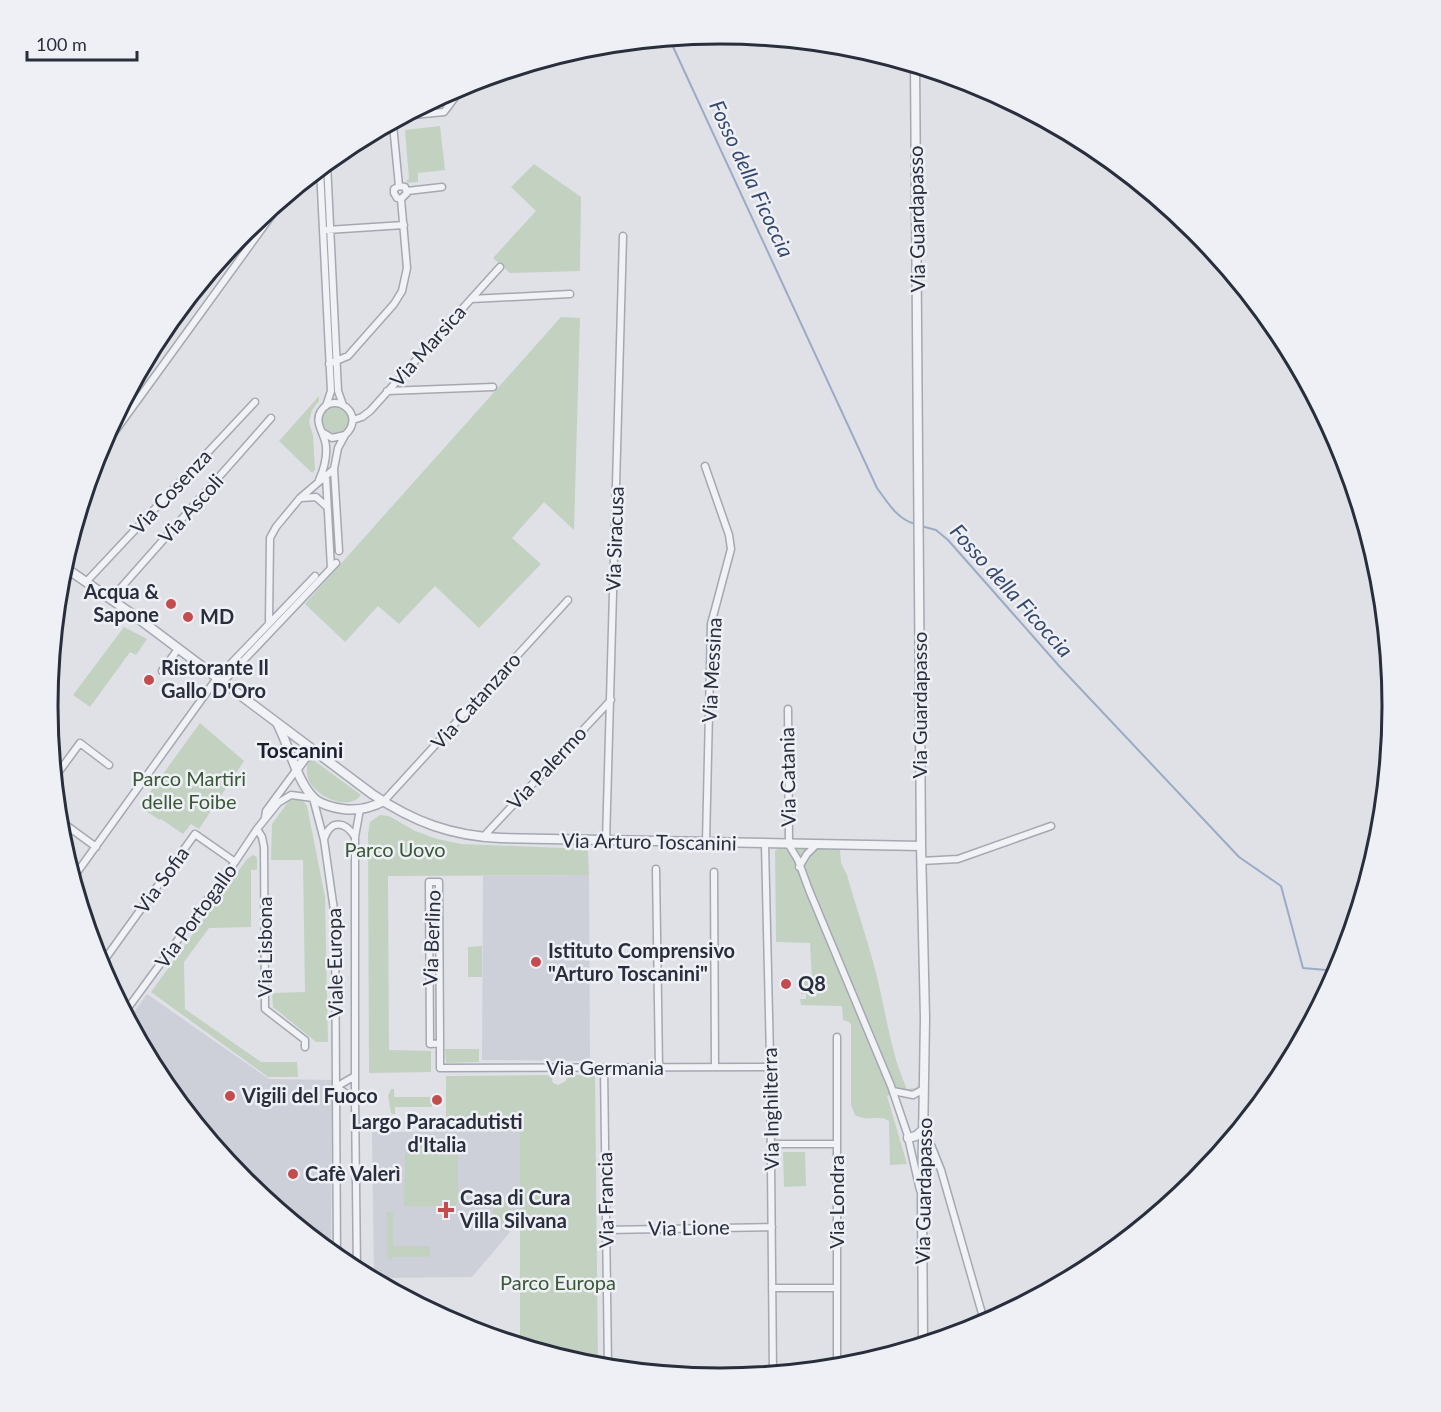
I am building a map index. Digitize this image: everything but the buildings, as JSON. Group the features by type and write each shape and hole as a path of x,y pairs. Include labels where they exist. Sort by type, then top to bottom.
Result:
{"street":[{"name":"Via Guardapasso","path":"915,73 921,861 925,968 923,1336"},
{"path":"423,114 444,112 453,100"},
{"path":"392,131 399,186"},
{"path":"319,480 326,462 326,447 318,420 331,391 332,363 327,173"},
{"path":"320,179 327,230"},
{"path":"401,199 395,197 394,189 399,186 405,187 407,191"},
{"path":"407,191 442,187"},
{"path":"401,199 407,191"},
{"path":"332,363 348,356 402,291 406,268 401,199"},
{"path":"327,230 404,225"},
{"path":"122,421 260,230"},
{"name":"Via Siracusa","path":"606,842 623,236"},
{"name":"Via Marsica","path":"353,420 368,413 500,267"},
{"path":"471,299 570,294"},
{"path":"332,363 338,394 343,405"},
{"path":"387,392 493,387"},
{"name":"Via Cosenza","path":"87,581 255,402"},
{"path":"326,406 337,403 343,405 350,411 353,420 352,426 338,448 334,469 339,551"},
{"name":"Via Ascoli","path":"111,599 271,418"},
{"path":"322,432 332,438 345,435"},
{"name":"Via Messina","path":"705,466 729,535 731,549 711,624 706,843"},
{"path":"269,623 270,538 300,498 334,469"},
{"path":"220,680 333,565 326,476"},
{"path":"300,498 309,496 320,499 327,508"},
{"path":"329,536 339,536"},
{"name":"Via Arturo Toscanini","path":"72,572 368,791 436,828 483,838 921,846"},
{"path":"79,870 220,680 269,623 315,576"},
{"name":"Via Catanzaro","path":"384,801 568,600"},
{"path":"162,671 178,649"},
{"name":"Via Palermo","path":"483,838 611,699"},
{"name":"Via Catania","path":"788,709 789,845"},
{"name":"Via Arturo Toscanini","path":"278,724 297,769 313,798"},
{"path":"61,768 80,743 109,765"},
{"path":"297,769 305,758 316,752"},
{"name":"Via Portogallo","path":"265,818 266,810 297,769"},
{"path":"360,809 368,791"},
{"name":"Via Portogallo","path":"129,1004 236,862 265,818 280,801 287,796 296,795 313,798"},
{"path":"313,798 338,808 360,809 384,801"},
{"name":"Viale Europa","path":"313,798 324,840 335,917 338,1247"},
{"name":"Viale Europa","path":"357,1260 355,837 360,809"},
{"path":"324,840 328,829 338,824 348,827 355,837"},
{"path":"921,861 947,861 963,858 1051,826"},
{"path":"70,828 96,847"},
{"name":"Via Lisbona","path":"257,829 264,847 265,1009 305,1040 305,1047"},
{"name":"Via Sofia","path":"107,957 195,834 236,862"},
{"name":"Via Inghilterra","path":"765,844 773,1366"},
{"path":"789,845 798,860 893,1091 908,1138 922,1201"},
{"path":"799,867 816,845"},
{"path":"656,869 659,1068"},
{"path":"714,872 715,1067"},
{"name":"Via Berlino","path":"440,1043 430,1044 429,882 439,882 440,1043 440,1068"},
{"name":"Via Londra","path":"837,1037 837,1358"},
{"name":"Via Germania","path":"440,1068 770,1067"},
{"name":"Via Francia","path":"604,1068 608,1359"},
{"path":"355,1076 336,1087 355,1099"},
{"path":"893,1091 913,1095 925,1089"},
{"path":"908,1138 916,1136 925,1129 941,1170 982,1314"},
{"path":"771,1144 837,1144"},
{"name":"Via Lione","path":"606,1230 771,1227"},
{"path":"772,1288 837,1287"}],"shaded area":[{"name":"Istituto Comprensivo \"Arturo Toscanini\"","path":"589,875 590,1061 482,1060 483,876"},
{"path":"147,994 269,1079 332,1080 331,1242 284,1204 222,1143 170,1074 134,1013"},
{"name":"Casa di Cura Villa Silvana","path":"520,1131 520,1220 472,1277 386,1278 374,1271 372,1132"}],"green space":[{"path":"440,126 445,170 418,173 418,182 407,183 409,179 405,130"},
{"path":"534,164 581,197 580,271 510,273 493,258 536,211 511,187"},
{"path":"561,317 580,318 574,530 544,502 512,538 541,564 479,628 435,586 399,624 378,606 345,642 305,604"},
{"path":"319,396 309,422 313,435 315,470 312,473 279,441"},
{"path":"335,406 345,410 349,420 345,430 335,434 325,430 321,420 325,410"},
{"path":"124,627 147,639 136,655 130,652 90,707 73,695"},
{"name":"Parco Martiri delle Foibe","path":"200,723 244,761 199,829 191,824 183,834 139,807"},
{"path":"312,759 361,795 356,800 342,802 321,794 308,778 307,765"},
{"path":"297,798 307,806 325,897 328,1042 316,1042 273,1007 272,993 305,992 303,860 271,860 272,824 289,801"},
{"name":"Parco Uovo","path":"380,815 389,816 415,831 437,839 461,844 588,849 589,875 388,876 389,1050 431,1051 431,1072 369,1073 368,834 370,822"},
{"path":"779,848 840,849 841,863 847,875 869,948 901,1075 907,1089 916,1088 919,1083 917,1089 909,1091 900,1089 887,1096 907,1164 890,1165 889,1121 855,1115 851,1105 851,1024 843,1020 842,1006 801,1005 800,999 806,999 806,994 801,994 802,979 812,980 810,943 776,942 775,851"},
{"path":"253,855 257,857 257,870 251,870 251,927 209,928 184,962 185,1009 261,1062 297,1062 298,1077 268,1077 151,992 247,859"},
{"path":"482,946 482,977 468,977 468,947"},
{"path":"445,1049 479,1049 479,1062 446,1063"},
{"name":"Parco Europa","path":"551,1075 553,1083 558,1085 566,1081 567,1075 595,1075 598,1357 520,1337 520,1131 446,1131 446,1076"},
{"path":"391,1089 394,1089 394,1097 432,1097 432,1107 395,1107 395,1114 393,1114 388,1096"},
{"path":"407,1146 458,1146 458,1203 454,1207 404,1206"},
{"path":"783,1152 805,1152 806,1186 784,1187"},
{"path":"493,1200 508,1200 508,1216 501,1227 493,1227"},
{"path":"387,1212 393,1212 393,1246 430,1246 430,1257 393,1257 390,1261 387,1257"}],"waterway":[{"name":"Fosso della Ficoccia","path":"672,45 877,488 898,514 915,524"},
{"name":"Fosso della Ficoccia","path":"921,526 936,530 948,540 1060,667 1239,857 1281,886 1303,968 1328,970"}],"place":[{"name":"Acqua & Sapone","path":"171,604"},
{"name":"MD","path":"188,617"},
{"name":"Ristorante Il Gallo D'Oro","path":"149,680"},
{"name":"Istituto Comprensivo \"Arturo Toscanini\"","path":"536,962"},
{"name":"Q8","path":"786,984"},
{"name":"Vigili del Fuoco","path":"230,1096"},
{"name":"Largo Paracadutisti d'Italia","path":"437,1100"},
{"name":"Cafè Valerì","path":"293,1174"},
{"name":"Casa di Cura Villa Silvana","path":"446,1210"}],"district":[{"name":"Toscanini","path":"300,751"}]}
